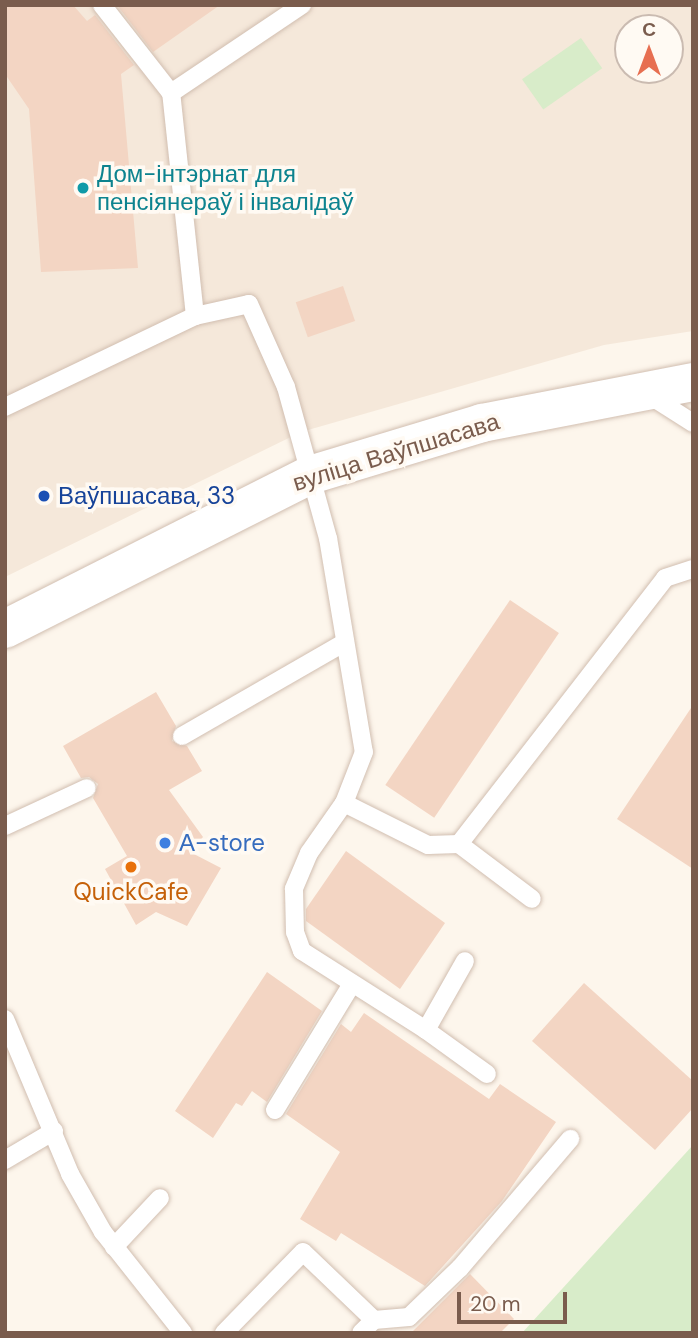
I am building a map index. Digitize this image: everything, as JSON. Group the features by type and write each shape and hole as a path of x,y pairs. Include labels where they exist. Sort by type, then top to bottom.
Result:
{"main road":[{"name":"вуліца Ваўпшасава","path":"5,629 310,474 482,423 693,382"}],"lane":[{"path":"102,5 171,93 195,316"},
{"path":"171,93 302,5"},
{"path":"5,407 195,316 249,304 273,350 328,538 364,752 344,803 309,853 294,889 292,909 302,951 426,1030 487,1074"},
{"path":"643,391 693,423"},
{"path":"459,844 665,578 693,569"},
{"path":"181,736 344,643"},
{"path":"5,827 87,788"},
{"path":"344,803 428,845 459,844 532,899"},
{"path":"426,1030 465,961"},
{"path":"275,1110 352,984"},
{"path":"5,1019 70,1174 114,1247 183,1333"},
{"path":"5,1160 54,1131"},
{"path":"361,1333 374,1320 409,1317 460,1268 570,1139"},
{"path":"114,1247 160,1198"},
{"path":"224,1333 303,1252 374,1320"}],"shaded area":[{"path":"5,5 693,5 693,331 604,345 301,432 5,577"}],"green space":[{"path":"581,38 602,68 543,110 522,79"},
{"path":"693,1145 693,1333 522,1333"}],"building":[{"name":"Дом-інтэрнат для пенсіянераў і інвалідаў","path":"5,5 73,5 87,21 95,15 134,65 121,74 138,268 41,272 29,109 5,74"},
{"path":"117,5 220,5 153,52"},
{"path":"343,286 355,321 308,337 296,302"},
{"path":"510,600 559,633 434,818 385,785"},
{"path":"156,692 176,726 172,741 187,746 202,771 169,790 203,837 190,852 221,868 187,926 156,912 136,925 105,869 127,856 93,798 98,784 89,777 81,778 63,746"},
{"path":"693,705 693,869 617,819"},
{"path":"346,851 445,923 400,989 306,921 306,909"},
{"path":"267,972 322,1011 267,1102 252,1091 242,1106 236,1103 213,1138 175,1111"},
{"path":"584,983 693,1081 693,1108 655,1150 532,1041"},
{"path":"364,1013 489,1099 500,1084 556,1122 502,1201 425,1286 341,1233 336,1241 300,1219 340,1152 286,1114 341,1024 351,1032"},
{"path":"470,1274 514,1319 500,1333 411,1333"}],"place":[{"name":"Дом-інтэрнат для пенсіянераў і інвалідаў","path":"83,188"},
{"name":"Ваўпшасава, 33","path":"44,496"},
{"name":"А-store","path":"165,843"},
{"name":"QuickCafe","path":"131,867"}]}
